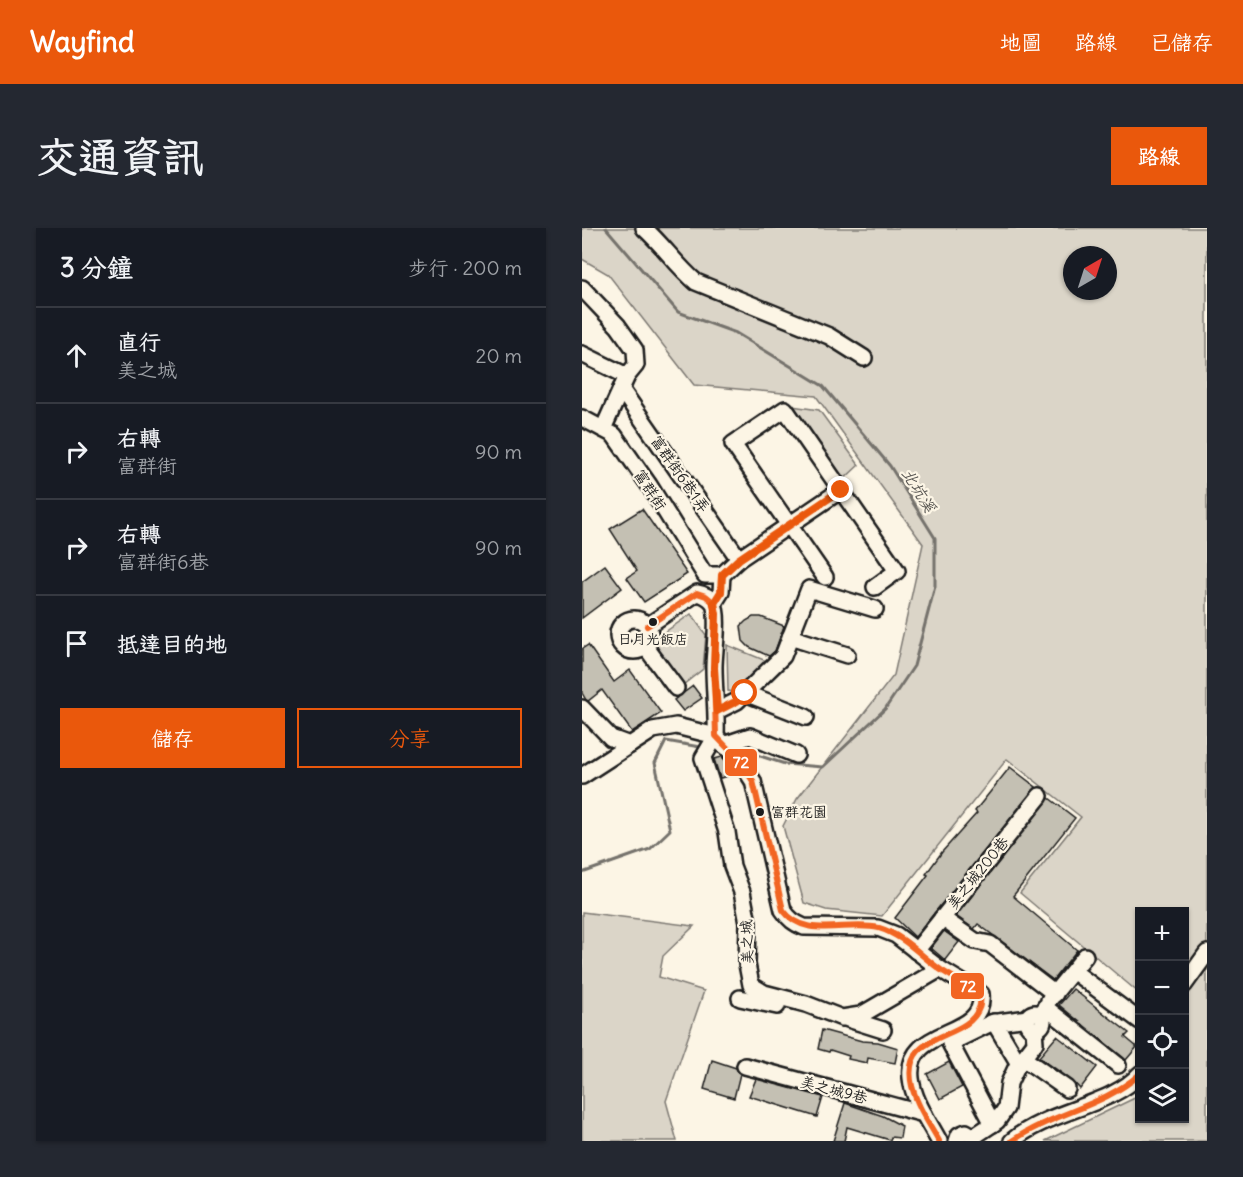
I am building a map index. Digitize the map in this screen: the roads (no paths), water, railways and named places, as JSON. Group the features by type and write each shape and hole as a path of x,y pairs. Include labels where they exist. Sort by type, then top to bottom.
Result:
{"street":[{"path":"644,228 657,240 681,270 696,282 829,336 864,358"},
{"path":"582,288 618,326 635,350 636,365 624,383 603,429"},
{"path":"582,354 624,383"},
{"name":"富群街6巷1弄","path":"624,383 739,559"},
{"path":"825,577 733,444 785,409 897,571 875,587"},
{"name":"富群街","path":"582,418 614,435 705,575"},
{"path":"720,741 714,668 716,614 709,599 705,575 722,575 739,559 841,490"},
{"path":"709,599 721,592 722,575"},
{"path":"717,711 737,701 783,656 809,589 875,609"},
{"path":"647,626 697,593 709,599"},
{"path":"629,620 639,620 647,626 650,636 645,646 636,650 626,648 619,640 621,626 629,620"},
{"path":"790,637 847,655"},
{"path":"645,646 676,688"},
{"path":"745,693 806,717"},
{"path":"582,708 611,738 630,745"},
{"path":"582,776 653,730 676,726 720,741 740,761 753,781 783,910 794,923 804,927 878,928 896,935 940,969 981,994 982,1004 978,1013 969,1022 923,1045 910,1069 912,1086 939,1141"},
{"path":"720,741 750,736 796,756"},
{"name":"美之城","path":"720,741 703,758 727,832 732,866 742,892 748,923 747,964 751,985 764,993 806,1004 883,1030"},
{"name":"美之城200巷","path":"916,951 1040,796"},
{"path":"942,918 975,941 990,945 1055,994"},
{"path":"1189,979 1207,953"},
{"path":"957,1141 959,1135 963,1133 969,1133 973,1139 993,1124 1006,1108 1009,1083 1021,1061 1035,1043 1036,1017 1085,956"},
{"path":"842,1018 861,1015 940,969"},
{"path":"1073,971 1135,1017"},
{"path":"740,998 791,1009 806,1004"},
{"path":"993,1124 950,1043 994,1022 1036,1017 1118,1065"},
{"path":"994,1022 1021,1061 1067,1089"},
{"name":"美之城9巷","path":"745,1066 924,1114"},
{"path":"1012,1141 1022,1132 1050,1118 1117,1092 1135,1080"}],"waterway":[{"name":"北坑溪","path":"606,228 678,312 736,333 823,386 890,466 935,538 935,586 914,666 885,709 823,767 785,764 738,749"},
{"name":"北坑溪","path":"582,873 650,849 670,830 655,763 666,741 700,747"}],"place":[{"name":"日月光飯店","path":"653,622"},
{"name":"富群花園","path":"760,812"}]}
